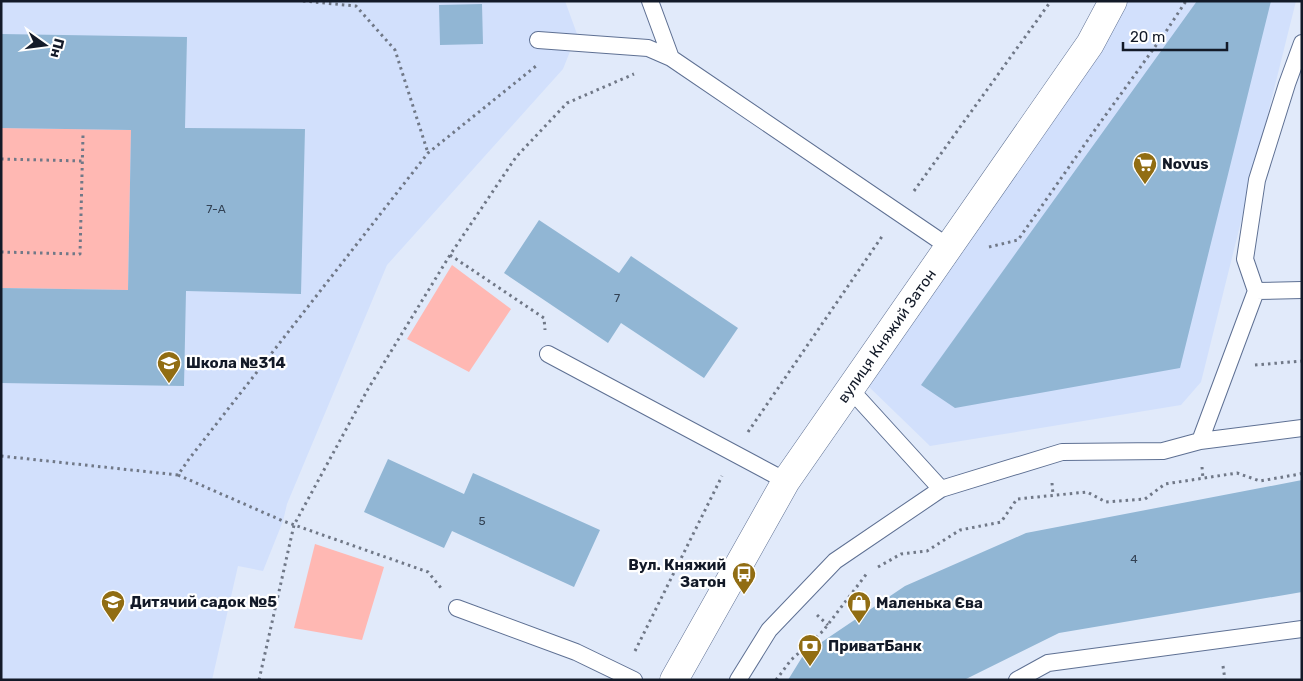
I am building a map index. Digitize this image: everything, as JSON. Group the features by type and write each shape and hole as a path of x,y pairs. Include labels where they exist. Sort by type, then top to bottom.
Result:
{"street":[{"name":"вулиця Княжий Затон","path":"674,680 786,481 1090,44 1113,1"}],"lane":[{"path":"650,1 671,58"},
{"path":"538,40 648,48 671,58 949,247"},
{"path":"1200,441 1256,291 1245,259 1257,180 1302,43"},
{"path":"1256,291 1302,290"},
{"path":"548,354 786,481"},
{"path":"850,389 941,489"},
{"path":"738,680 769,630 836,561 941,489 1062,452 1163,451 1200,441 1302,428"},
{"path":"458,608 576,652 630,677"},
{"path":"1017,680 1048,663 1302,629"}],"path":[{"path":"303,1 356,6 395,50 428,153"},
{"path":"630,677 639,642 733,453 899,212 1051,1"},
{"path":"260,680 294,525 368,389 450,255 516,157 567,103 671,58"},
{"path":"178,475 428,153 538,64"},
{"path":"1,252 80,254 83,135"},
{"path":"1,159 83,161"},
{"path":"450,255 544,318 548,354"},
{"path":"1228,368 1302,361"},
{"path":"1,456 178,475 294,525 428,572 458,608"},
{"path":"877,567 901,554 927,551 960,530 1001,522 1017,499 1087,492 1106,502 1145,499 1165,484 1236,474 1260,481 1302,473"},
{"path":"776,680 791,660 823,631 869,571"}],"shaded area":[{"name":"Школа №314","path":"1,1 565,1 577,34 563,69 387,265 287,504 283,521 263,571 238,566 212,680 1,680"},
{"path":"1127,1 1296,1 1201,382 1181,405 930,446 866,384"},
{"path":"1,128 131,130 128,290 1,288"},
{"path":"452,265 511,309 469,372 407,339"},
{"path":"315,544 384,567 362,640 294,628"}],"building":[{"name":"Novus","path":"1197,1 1271,1 1180,368 955,408 921,385"},
{"path":"482,4 483,44 440,45 439,5"},
{"path":"1,34 187,37 185,128 305,129 301,294 186,291 184,386 1,383 1,288 128,290 131,130 1,128"},
{"path":"539,220 619,273 631,256 738,328 704,378 621,323 608,343 504,273"},
{"path":"388,459 464,494 473,473 600,530 574,587 452,531 444,548 364,512"},
{"path":"1302,480 1302,592 1059,633 964,680 788,680 804,654 905,586 1026,533"}],"place":[{"name":"Novus","path":"1145,185"},
{"name":"Школа №314","path":"169,384"},
{"name":"Вул. Княжий Затон","path":"744,595"},
{"name":"Дитячий садок №5","path":"113,623"},
{"name":"Маленька Єва","path":"859,624"},
{"name":"ПриватБанк","path":"810,667"}]}
